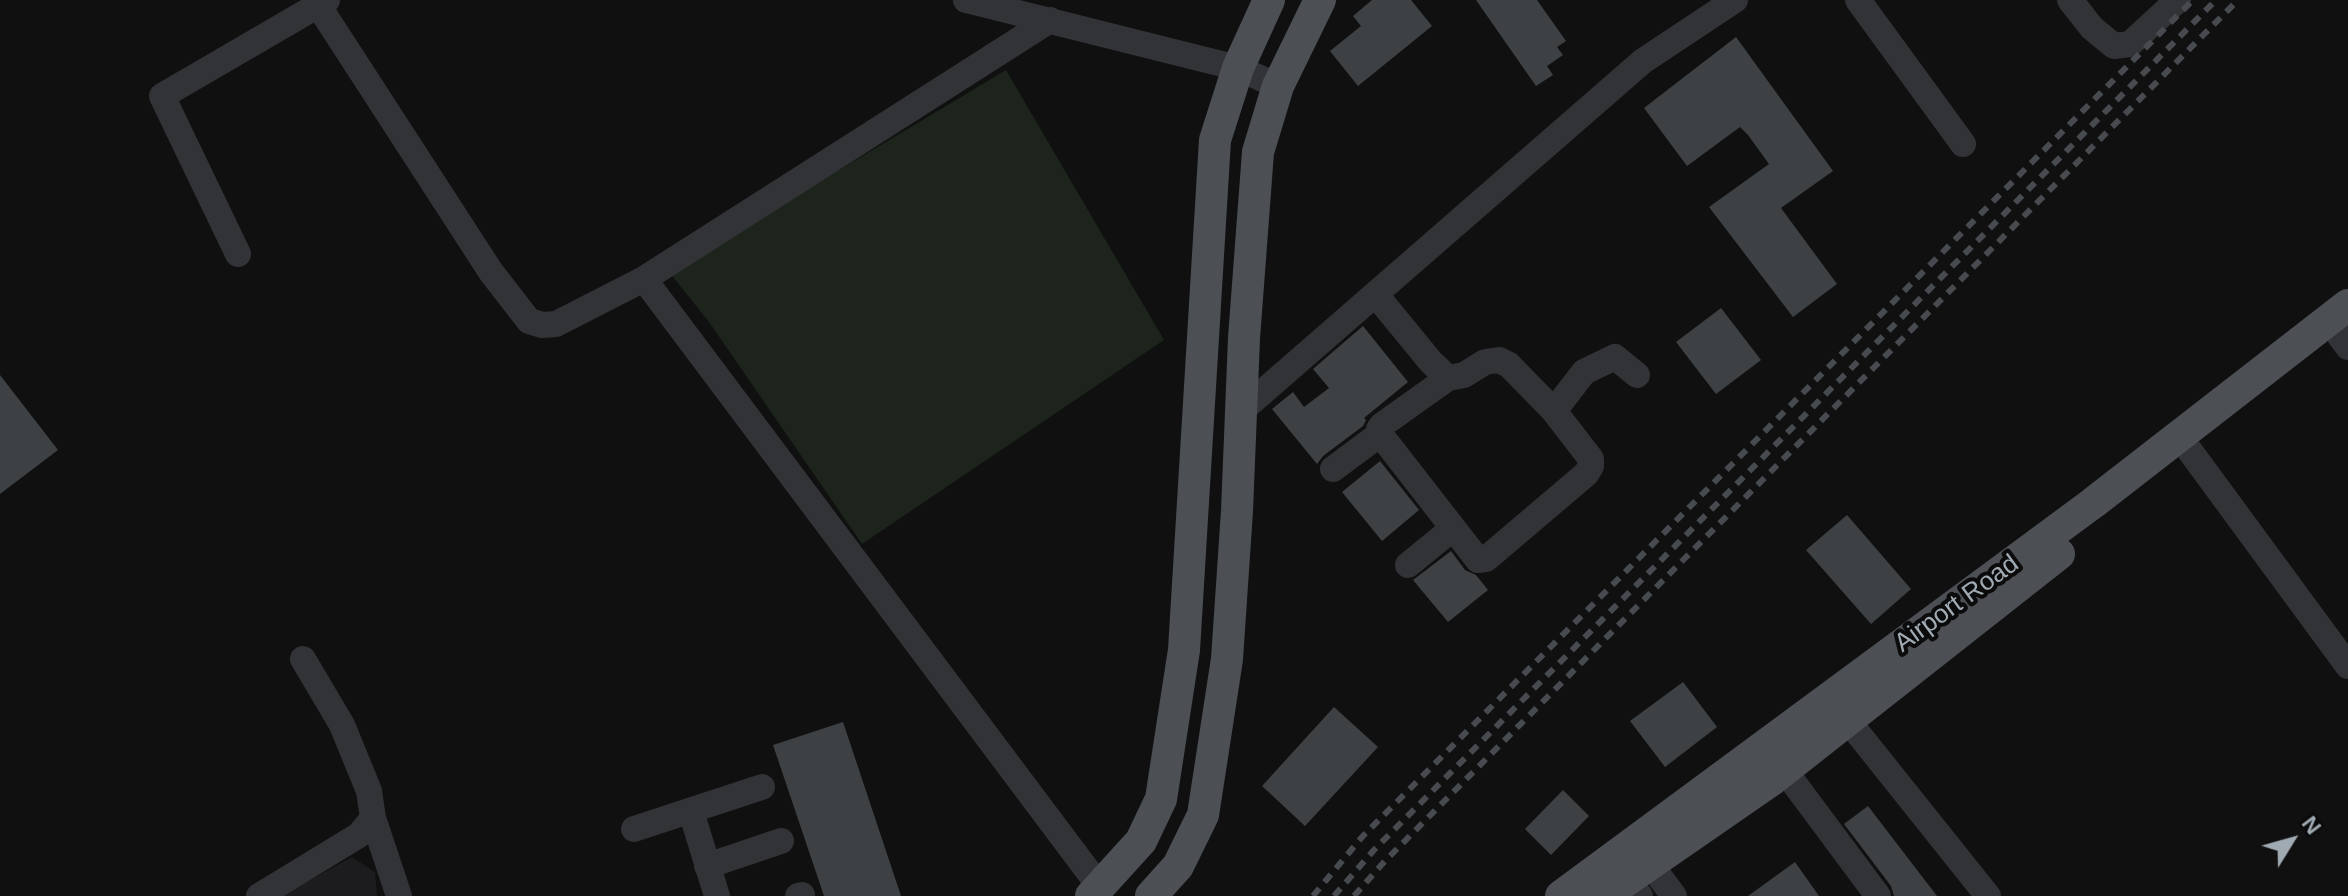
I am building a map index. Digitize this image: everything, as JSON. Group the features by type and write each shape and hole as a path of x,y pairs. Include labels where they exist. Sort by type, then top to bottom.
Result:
{"main road":[{"path":"1095,891 1141,841 1161,799 1184,650 1215,140 1238,68 1269,0"},
{"path":"1151,896 1178,866 1203,815 1227,659 1258,152 1278,86 1320,0"},
{"name":"Airport Road","path":"1561,896 2093,503 2348,305"},
{"name":"Airport Road","path":"1630,884 1849,722 2190,451 2345,337"}],"street":[{"path":"966,0 1238,68 1278,86"},
{"path":"1241,411 1643,61 1735,0"},
{"path":"1858,0 1963,144"},
{"path":"2070,0 2092,28 2114,46 2130,44 2178,0"},
{"path":"238,254 162,96 322,3 491,272 529,321 542,325 556,324 644,279 1050,20"},
{"path":"644,279 1095,891"},
{"path":"1376,295 1448,378"},
{"path":"1554,411 1584,372 1615,357 1637,375"},
{"path":"1499,360 1509,365 1554,411 1591,459 1586,474 1486,559 1478,560 1472,555 1380,434 1382,425 1448,378 1464,375 1485,362 1499,360"},
{"path":"1333,469 1380,434"},
{"path":"2190,451 2348,666"},
{"path":"1408,565 1452,529"},
{"path":"303,659 342,725 369,791 373,818 399,896"},
{"path":"1849,722 1988,896"},
{"path":"1779,775 1863,896"},
{"path":"1779,775 1878,896"},
{"path":"634,829 762,787"},
{"path":"691,811 717,896"},
{"path":"259,896 359,835 373,818"},
{"path":"707,866 781,841"},
{"path":"1630,884 1674,896"}],"shaded area":[{"path":"1006,70 1164,340 862,544 709,322 669,272"},
{"path":"352,857 375,872 377,896 281,896"}],"building":[{"path":"1372,0 1411,0 1432,26 1358,86 1330,51 1361,26 1353,16"},
{"path":"1476,0 1537,0 1566,41 1557,47 1563,55 1547,66 1553,75 1536,86"},
{"path":"1736,37 1833,171 1781,208 1837,284 1793,317 1709,207 1769,164 1740,127 1687,166 1644,108"},
{"path":"1721,308 1761,360 1716,394 1676,342"},
{"path":"1363,326 1408,382 1364,418 1363,426 1317,464 1272,409 1293,392 1304,407 1329,388 1313,369"},
{"path":"0,375 58,450 0,494"},
{"path":"1380,461 1419,510 1382,541 1342,492"},
{"path":"1847,515 1911,589 1871,624 1806,550"},
{"path":"1451,551 1465,570 1476,575 1488,590 1448,622 1413,580"},
{"path":"1683,682 1717,727 1665,767 1630,721"},
{"path":"1334,707 1378,747 1305,826 1262,786"},
{"path":"843,722 901,896 824,896 773,745"},
{"path":"1563,790 1589,816 1551,855 1525,829"},
{"path":"1868,806 1937,896 1894,896 1891,886 1844,824"},
{"path":"1795,862 1819,896 1748,896"}],"railway":[{"path":"1313,896 1362,837 2193,0"},
{"path":"1334,896 1374,850 2216,0"},
{"path":"1354,896 1385,861 2238,0"}]}
